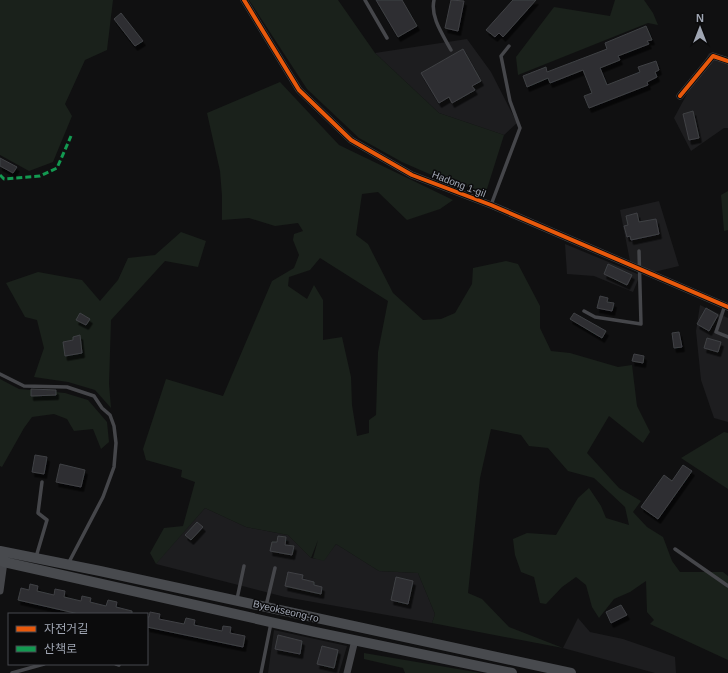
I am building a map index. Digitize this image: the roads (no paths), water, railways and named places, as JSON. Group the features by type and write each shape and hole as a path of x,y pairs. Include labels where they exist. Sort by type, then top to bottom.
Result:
{"main road":[{"name":"Byeokseong-ro","path":"0,551 237,600 571,673"},
{"name":"Byeokseong-ro","path":"2,561 271,622 512,673"}],"street":[{"name":"Hadong 1-gil","path":"246,1 299,90 351,140 412,175 491,205 727,306"},
{"path":"680,96 713,56 728,61"},
{"path":"0,591 2,561"},
{"path":"347,673 355,640"}],"lane":[{"path":"365,0 387,38"},
{"path":"434,0 432,8 440,29 451,50"},
{"path":"491,205 520,128 510,102 502,56 509,46"},
{"path":"584,311 595,317 641,324 639,250"},
{"path":"727,306 716,332 728,337"},
{"path":"0,374 24,386 67,387 94,396 102,408 110,415 114,426 116,443 114,467 103,497 67,564"},
{"path":"36,558 47,520 38,513 42,482"},
{"path":"675,549 728,586"},
{"path":"237,600 244,566"},
{"path":"266,607 275,568"},
{"path":"261,673 271,622"},
{"path":"12,673 40,665"}]}
